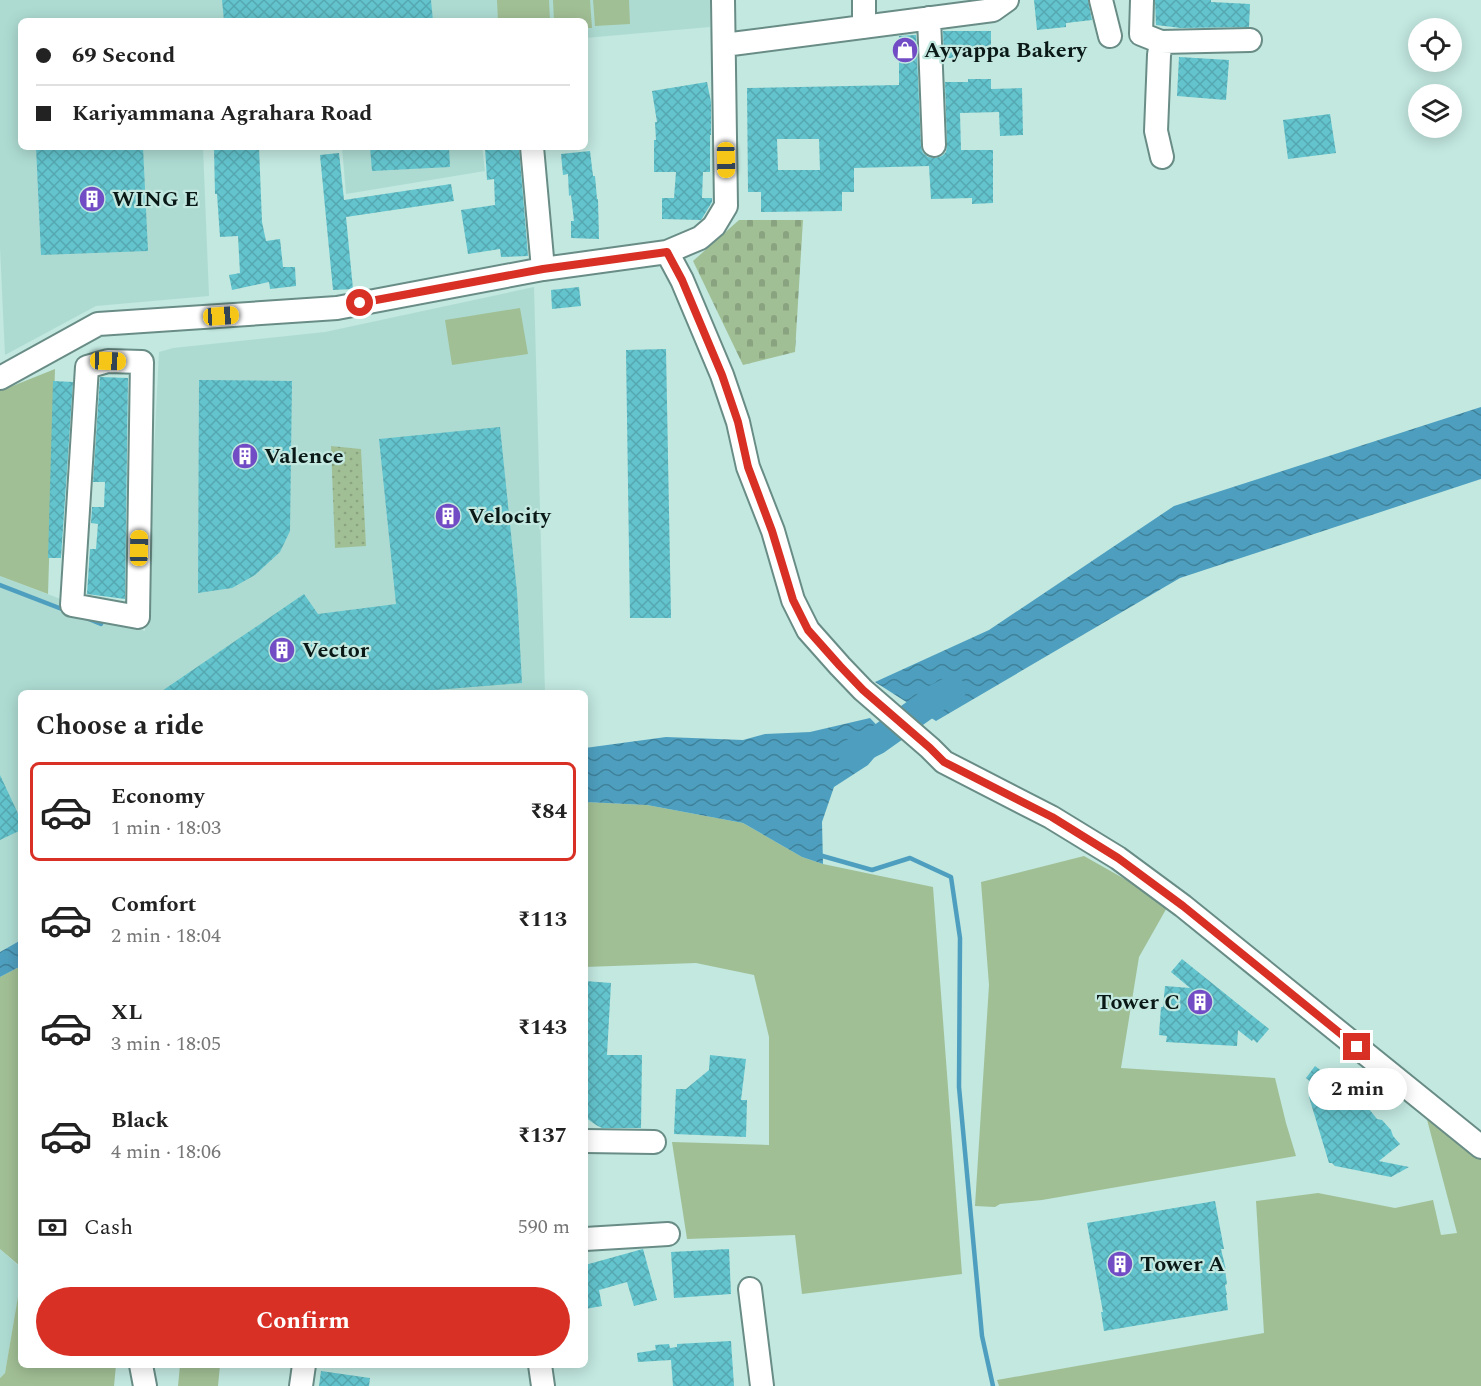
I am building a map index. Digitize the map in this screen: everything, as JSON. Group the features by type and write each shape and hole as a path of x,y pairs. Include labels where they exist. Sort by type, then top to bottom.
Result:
{"street":[{"path":"0,378 98,324 337,308 543,269 667,252 700,238 714,226 726,206 723,0"},
{"path":"864,0 864,27"},
{"path":"724,45 864,27 934,12 993,10 1007,0"},
{"path":"1101,0 1110,36"},
{"path":"1142,0 1141,34 1161,42 1250,40"},
{"path":"933,145 934,12"},
{"path":"1161,42 1156,131 1162,157"},
{"path":"532,150 543,269"},
{"path":"667,252 682,280 722,375 738,422 748,467 772,531 793,600 808,630 840,666 863,690 944,762 1052,817 1118,858 1183,906 1481,1148"},
{"path":"108,361 112,323"},
{"path":"108,361 142,362 138,617 72,604 87,367 108,361"},
{"path":"588,1141 654,1142"},
{"path":"588,1239 668,1234"},
{"path":"750,1288 762,1386"},
{"path":"142,1368 145,1386"},
{"path":"301,1386 304,1368"},
{"path":"540,1368 543,1386"}],"shaded area":[{"path":"0,0 710,0 710,27 588,38 588,18 18,18 18,150 203,150 209,296 96,306 5,355 0,248"},
{"path":"342,150 482,150 485,171 346,194"},
{"path":"534,287 545,690 18,690 18,942 0,952 0,576 145,631 159,352 173,348 325,332"},
{"path":"0,1249 18,1265 18,1297 5,1373 0,1378"}],"green space":[{"path":"497,0 549,0 550,18 498,18"},
{"path":"553,0 590,0 592,28 588,28 588,18 554,18"},
{"path":"593,0 629,0 630,24 595,26"},
{"path":"739,220 803,220 795,352 743,365 693,261"},
{"path":"520,308 528,354 452,365 445,320"},
{"path":"55,369 48,594 0,576 0,391"},
{"path":"331,446 361,449 366,546 335,548"},
{"path":"588,802 647,805 743,823 802,857 823,864 933,887 962,1274 802,1294 795,1235 687,1239 672,1142 769,1145 769,1037 754,975 696,963 588,967"},
{"path":"1084,856 1169,904 1139,957 1121,1068 1275,1078 1296,1156 1042,1200 1000,1204 995,1207 975,1206 989,985 981,882"},
{"path":"18,968 18,1264 0,1249 0,977"},
{"path":"1425,1112 1481,1154 1481,1386 999,1386 997,1380 1264,1333 1256,1201 1318,1193 1395,1208 1433,1200 1441,1235 1457,1233"},
{"path":"18,1297 18,1368 116,1368 114,1386 0,1386 0,1378 5,1373"},
{"path":"180,1368 220,1368 218,1386 178,1386"}],"water":[{"path":"1481,407 1481,479 1180,578 936,721 875,682 989,630 1174,506"},
{"path":"870,718 890,739 868,765 834,787 822,822 823,864 802,857 743,823 647,805 588,802 588,748 666,737 743,740 765,734 810,732"},
{"path":"18,942 18,968 0,977 0,952"}],"building":[{"path":"222,0 431,0 433,18 224,18"},
{"path":"1034,0 1088,0 1092,20 1066,23 1066,27 1037,30"},
{"path":"1155,0 1211,0 1211,2 1250,4 1249,27 1181,28 1156,25"},
{"path":"943,31 991,31 991,54 958,55 958,58 944,58"},
{"path":"916,35 921,146 923,153 928,157 935,158 946,152 945,82 991,79 991,89 1022,88 1023,135 1000,136 999,112 960,113 961,150 993,150 993,203 972,204 972,198 931,199 929,166 854,168 854,192 842,192 842,211 761,212 761,192 748,192 747,88 899,85 899,36","holes":["777,139 819,139 820,170 778,170"]},
{"path":"1179,57 1229,60 1226,100 1177,96"},
{"path":"707,82 711,102 710,172 703,172 702,198 712,198 712,202 701,220 662,219 662,198 674,198 676,172 654,172 655,122 657,122 652,91"},
{"path":"1330,114 1336,153 1288,159 1283,120"},
{"name":"WING E","path":"36,150 143,150 148,251 41,255"},
{"path":"214,150 259,150 262,222 266,241 280,239 283,267 295,267 296,286 270,289 269,282 232,290 229,275 240,273 238,236 220,237 217,194 215,194"},
{"path":"370,150 449,150 450,167 372,171"},
{"path":"485,150 519,150 528,256 501,257 500,249 468,254 461,210 495,205 494,179 487,180"},
{"path":"590,151 598,199 599,239 571,238 571,221 574,221 571,195 569,196 568,174 563,175 561,154"},
{"path":"339,153 344,200 451,184 454,201 346,217 353,289 333,290 320,155"},
{"path":"579,287 581,306 552,309 551,290"},
{"path":"666,349 671,618 630,618 626,350"},
{"path":"100,377 128,378 125,599 87,594 90,549 96,549 98,524 91,523 92,507 104,507 105,482 93,482"},
{"name":"Valence","path":"199,380 292,381 290,531 280,552 255,575 232,588 198,593"},
{"path":"53,381 73,382 61,558 48,558"},
{"path":"500,427 517,592 522,683 434,690 163,690 304,594 318,614 396,604 379,439"},
{"path":"0,775 18,814 18,831 0,840"},
{"name":"Tower C","path":"1182,959 1269,1029 1257,1043 1238,1030 1237,1046 1166,1042 1167,1036 1159,1035 1165,986 1190,988 1171,972"},
{"path":"588,981 611,983 607,1055 642,1055 641,1128 602,1128 588,1119"},
{"path":"710,1055 746,1059 741,1100 747,1100 746,1137 674,1134 676,1089 686,1089 709,1070"},
{"path":"1315,1066 1365,1104 1377,1119 1382,1120 1391,1130 1400,1144 1379,1161 1409,1167 1391,1177 1329,1163 1309,1097 1314,1090 1311,1087 1313,1084 1306,1078"},
{"name":"Tower A","path":"1215,1201 1224,1249 1221,1249 1226,1270 1228,1310 1104,1331 1101,1312 1103,1312 1087,1223"},
{"path":"643,1249 657,1300 634,1306 627,1282 599,1290 602,1306 588,1308 588,1264"},
{"path":"729,1249 731,1294 674,1298 671,1252"},
{"path":"731,1341 734,1386 673,1386 671,1360 638,1362 637,1353 656,1350 655,1345 669,1344 670,1348 677,1347 677,1344"},
{"path":"321,1371 370,1378 369,1386 319,1386"}],"waterway":[{"path":"0,585 67,611"},
{"path":"84,617 101,624"},
{"path":"852,753 876,741 938,697 952,690"},
{"path":"819,855 872,870 910,858 951,877 960,938 959,1087 982,1336 993,1386"}],"place":[{"name":"Ayyappa Bakery","path":"905,50"},
{"name":"WING E","path":"92,199"},
{"name":"Valence","path":"245,456"},
{"name":"Velocity","path":"448,516"},
{"name":"Vector","path":"282,650"},
{"name":"Tower C","path":"1200,1002"},
{"name":"Tower A","path":"1120,1264"}],"route":[{"path":"360,303 543,269 667,252 682,280 722,375 738,422 748,467 772,531 793,600 808,630 863,690 944,762 1052,817 1118,858 1183,906 1357,1047"}]}
